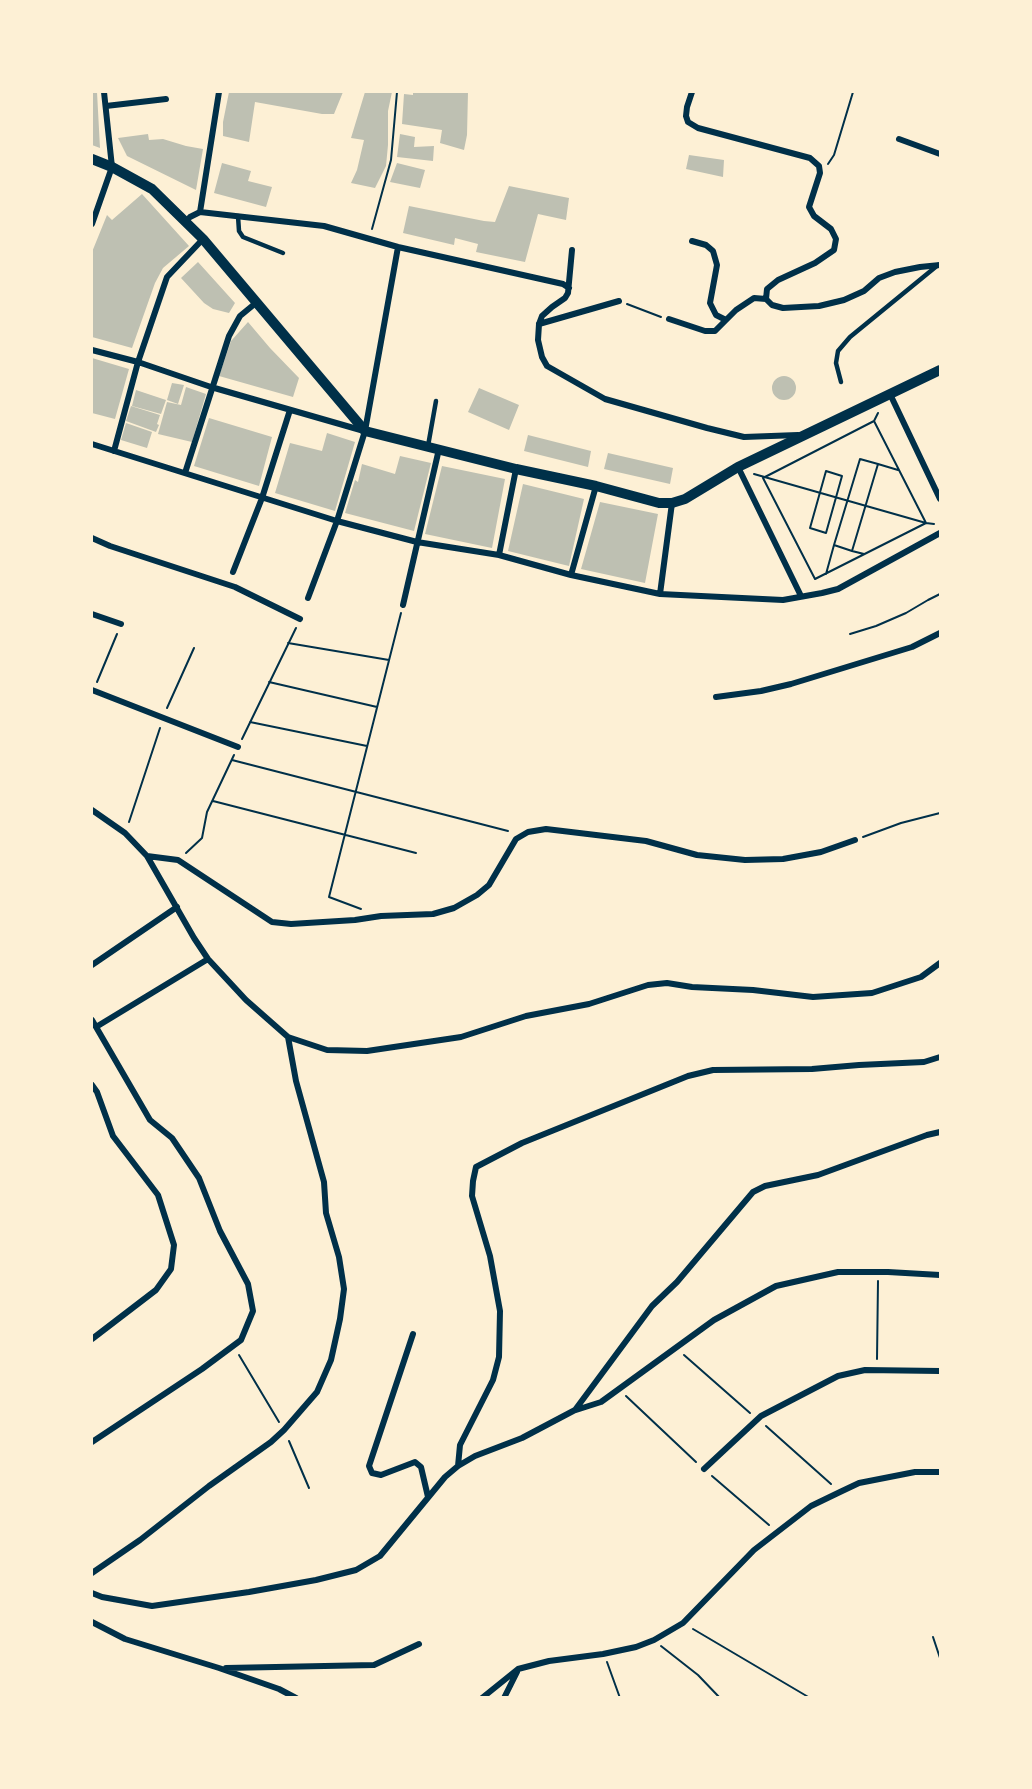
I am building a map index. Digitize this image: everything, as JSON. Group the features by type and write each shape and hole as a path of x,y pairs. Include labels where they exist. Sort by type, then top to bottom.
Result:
{"street":[{"path":"92,224 112,167 104,92"},
{"path":"200,213 219,92"},
{"path":"692,92 687,106 688,122 698,128 810,158 819,166 820,173 809,207 814,216 831,230 836,239 834,250 815,263 778,280 767,289 765,298"},
{"path":"106,106 166,99"},
{"path":"899,139 940,154"},
{"path":"92,159 153,189 203,238 365,431"},
{"path":"185,222 200,213 324,226 398,247 564,284 569,288"},
{"path":"114,451 138,362 167,277 203,238"},
{"path":"692,241 713,251 717,265 710,303 716,315 726,320"},
{"path":"308,598 337,521 365,431 398,247"},
{"path":"572,250 569,288 565,298 542,316 539,324 538,340 547,366 605,399 744,437 804,435"},
{"path":"669,319 705,331 715,331 736,309 754,298 765,298 772,304 783,308 819,306 844,300 864,291 879,278 895,272 939,265"},
{"path":"539,324 619,301"},
{"path":"185,473 229,336 240,316 257,302"},
{"path":"92,350 365,431 659,503 672,503 685,499 738,467 940,370"},
{"path":"890,393 940,500"},
{"path":"233,572 262,498 290,410"},
{"path":"92,444 337,521 417,542 499,555 571,575 660,594 783,600 838,589 940,533"},
{"path":"403,605 417,542 433,447"},
{"path":"738,467 801,596"},
{"path":"499,555 516,469"},
{"path":"571,575 596,486"},
{"path":"660,594 672,503"},
{"path":"92,538 235,587 300,619"},
{"path":"92,614 122,624"},
{"path":"716,697 791,684 912,647 940,633"},
{"path":"92,690 238,747"},
{"path":"92,810 125,833 147,856 208,959 246,1000 288,1037 327,1050 367,1051 461,1037 526,1016 589,1004 648,985 667,983 813,997 872,993 921,977 940,963"},
{"path":"147,856 178,860 272,922 291,924 433,914 454,908 489,885 516,839 528,832 546,829 646,841 697,855 745,860 783,859 821,852 855,840"},
{"path":"92,965 177,907"},
{"path":"92,1442 202,1369 241,1340 253,1311 248,1284 220,1231 198,1178 172,1138 150,1120 94,1024 208,959"},
{"path":"92,1573 271,1442 317,1392 331,1360 344,1289 339,1257 326,1213 324,1182 296,1081 288,1037"},
{"path":"458,1466 460,1445 493,1380 499,1357 500,1311 490,1256 472,1196 476,1167 522,1143 688,1076 713,1070 812,1069 924,1062 940,1058"},
{"path":"92,1085 97,1092 113,1137 158,1195 174,1245 171,1269 156,1290 92,1339"},
{"path":"575,1410 652,1306 676,1282 753,1192 765,1186 818,1175 940,1132"},
{"path":"92,1593 152,1606 249,1592 357,1570 380,1556 445,1477 458,1466 475,1456 522,1438 575,1410 601,1402 714,1320 776,1286 837,1272 940,1275"},
{"path":"412,1334 369,1466 372,1473 381,1475 415,1462 421,1467 428,1497"},
{"path":"704,1469 761,1416 838,1376 865,1370 940,1371"},
{"path":"482,1698 518,1669 549,1661 636,1647 654,1640 683,1623 754,1550 811,1506 859,1483 915,1472 940,1472"},
{"path":"92,1622 125,1639 219,1668 279,1689 296,1698"},
{"path":"219,1668 374,1665 419,1644"},
{"path":"504,1698 518,1669"}],"lane":[{"path":"238,216 239,231 243,237 283,254"},
{"path":"841,382 836,363 838,351 850,337 939,265"},
{"path":"433,447 436,400"}],"path":[{"path":"369,238 391,160 397,92"},
{"path":"820,173 834,155 853,92"},
{"path":"619,301 669,319"},
{"path":"763,478 874,421 926,523"},
{"path":"826,574 860,459 899,470"},
{"path":"852,551 878,464"},
{"path":"738,467 763,478 940,525"},
{"path":"826,471 843,476 836,498 826,533 810,528 826,471"},
{"path":"763,478 815,579 926,523"},
{"path":"834,545 865,554"},
{"path":"850,634 906,613 940,594"},
{"path":"381,916 329,897 403,605"},
{"path":"178,860 202,838 207,812 300,619"},
{"path":"92,690 122,624"},
{"path":"288,643 389,660"},
{"path":"125,833 163,717 194,648"},
{"path":"269,682 377,707"},
{"path":"250,722 367,746"},
{"path":"232,760 523,835"},
{"path":"213,801 416,854"},
{"path":"855,840 901,823 940,813"},
{"path":"877,1370 878,1272"},
{"path":"234,1345 284,1430 309,1488"},
{"path":"683,1623 810,1698"},
{"path":"933,1637 940,1658"},
{"path":"654,1640 698,1675 720,1698"},
{"path":"603,1654 620,1698"}],"building":[{"path":"92,92 97,92 100,148 92,145"},
{"path":"229,92 343,92 334,114 322,114 255,102 249,142 223,136 223,122"},
{"path":"365,92 392,92 388,111 386,166 375,188 351,183 357,170 364,140 351,138"},
{"path":"413,92 468,92 467,135 464,150 440,143 442,130 402,124 404,94 413,95"},
{"path":"148,134 149,140 163,139 203,149 196,190 127,156 118,138"},
{"path":"400,134 415,137 414,147 434,146 433,161 397,157"},
{"path":"689,155 724,160 723,177 686,169"},
{"path":"222,163 251,171 248,181 272,187 266,207 214,193"},
{"path":"397,163 425,170 420,188 390,182"},
{"path":"509,186 569,198 566,220 538,214 525,262 476,252 478,244 455,238 454,245 403,233 409,206 495,222"},
{"path":"142,194 189,246 163,268 155,283 132,348 92,337 92,252 107,215 112,220"},
{"path":"198,262 235,303 229,313 213,309 204,303 181,278"},
{"path":"248,322 299,378 293,397 219,376 231,341"},
{"path":"92,358 129,369 115,419 92,413"},
{"path":"784,376 789,377 795,383 795,393 789,399 784,400 779,399 773,393 772,388 773,383 779,377"},
{"path":"172,383 184,385 178,404 167,400"},
{"path":"186,387 206,394 192,442 158,434 167,402 181,405"},
{"path":"479,388 519,405 509,430 468,412"},
{"path":"136,390 166,400 161,414 132,406"},
{"path":"131,406 160,415 156,432 126,421"},
{"path":"209,418 272,437 259,486 194,466"},
{"path":"126,423 152,432 147,448 121,440"},
{"path":"327,433 355,442 335,511 275,493 290,443 322,451"},
{"path":"528,435 591,451 588,467 524,451"},
{"path":"608,453 673,468 670,484 604,469"},
{"path":"400,456 431,463 414,531 345,513 355,480 358,482 362,464 395,474"},
{"path":"442,466 505,479 492,548 425,534"},
{"path":"523,484 584,499 569,566 508,551"},
{"path":"600,502 658,514 645,583 581,569"}]}
